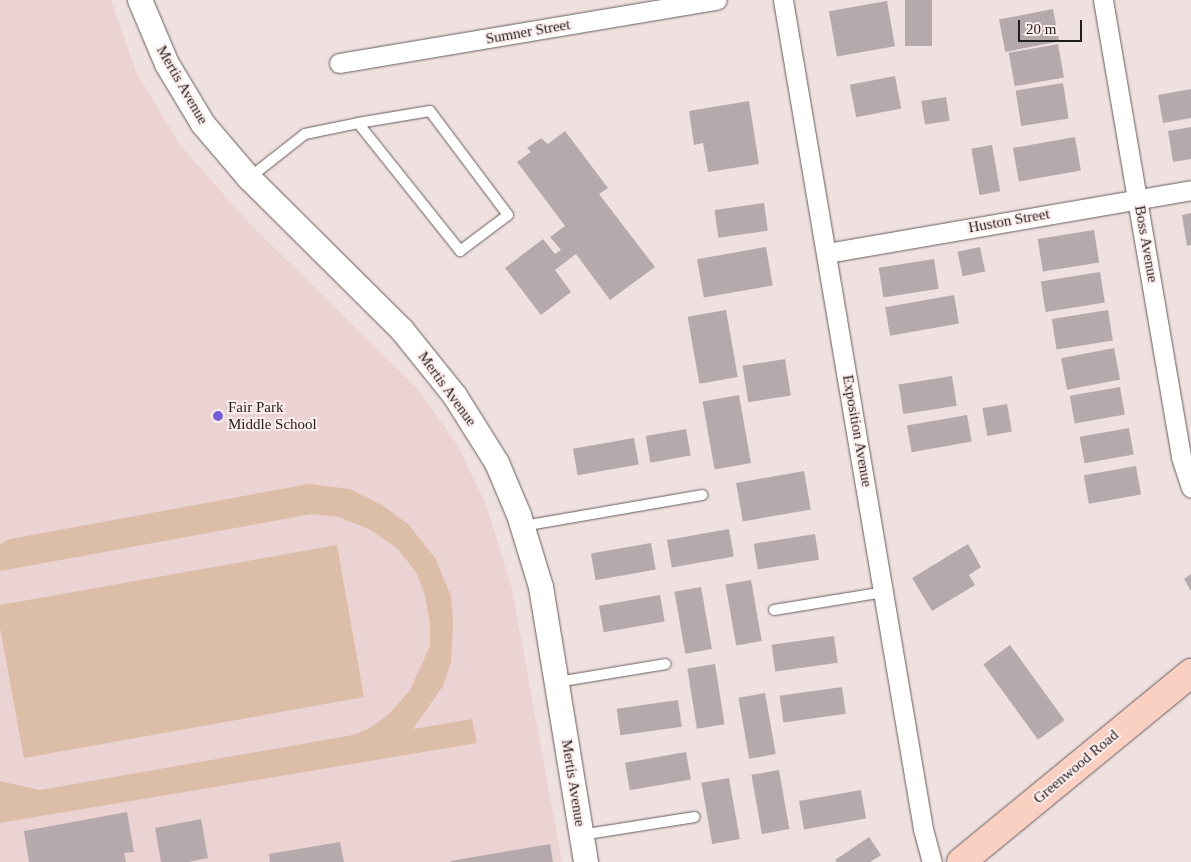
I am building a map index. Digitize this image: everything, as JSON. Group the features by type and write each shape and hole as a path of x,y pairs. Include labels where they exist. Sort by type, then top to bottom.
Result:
{"main road":[{"name":"Greenwood Road","path":"962,862 1191,673"}],"street":[{"name":"Mertis Avenue","path":"140,0 166,64 184,95 225,152 249,178 374,300 431,365 455,396 497,463 523,526 541,587 586,862"},
{"name":"Sumner Street","path":"339,63 717,0"},
{"name":"Exposition Avenue","path":"783,0 923,829 932,862"},
{"name":"Boss Avenue","path":"1103,0 1181,456 1191,487"},
{"name":"Huston Street","path":"827,252 1191,190"}],"lane":[{"path":"249,178 305,134 358,123 430,111 508,215 460,251 358,123"},
{"path":"523,526 702,495"},
{"path":"774,610 884,592"},
{"path":"557,682 666,664"},
{"path":"581,835 695,817"}],"shaded area":[{"name":"Fair Park Middle School","path":"0,0 111,0 136,72 181,146 248,222 416,387 458,446 487,507 512,589 562,862 0,862"},
{"path":"309,484 350,489 382,505 408,524 435,558 451,596 453,621 451,662 443,686 413,729 472,719 477,743 0,823 0,781 40,790 353,735 370,728 390,713 410,690 430,646 430,623 425,595 416,572 397,548 369,529 339,517 312,514 0,571 0,544 10,539"},
{"path":"337,545 364,697 24,758 0,628 0,605"}],"building":[{"path":"905,0 932,0 932,46 905,46"},
{"path":"887,1 895,46 837,57 829,11"},
{"path":"1053,9 1059,41 1005,52 999,19"},
{"path":"1058,44 1064,77 1015,86 1009,53"},
{"path":"895,76 901,108 856,117 850,85"},
{"path":"1063,83 1069,119 1021,126 1016,91"},
{"path":"1191,89 1191,118 1163,123 1158,95"},
{"path":"946,97 950,121 925,125 921,101"},
{"path":"749,101 759,164 708,172 703,143 694,145 689,111"},
{"path":"1191,127 1191,159 1173,162 1168,131"},
{"path":"565,131 608,188 599,194 655,267 610,300 576,254 555,270 571,292 541,315 505,268 543,239 555,254 561,250 550,237 565,226 517,162 531,152 527,148 541,138 548,144"},
{"path":"1075,137 1081,170 1019,181 1013,148"},
{"path":"992,145 1000,191 979,195 971,149"},
{"path":"764,203 768,231 718,238 714,210"},
{"path":"1191,213 1191,245 1187,246 1182,215"},
{"path":"1094,230 1099,263 1043,272 1038,239"},
{"path":"766,247 773,285 704,298 697,259"},
{"path":"980,247 985,271 963,276 958,252"},
{"path":"934,259 939,289 883,297 879,268"},
{"path":"1100,272 1105,303 1046,312 1041,281"},
{"path":"954,295 959,324 890,336 885,307"},
{"path":"726,310 738,377 699,384 688,317"},
{"path":"1108,310 1113,341 1057,350 1052,319"},
{"path":"1114,348 1120,379 1067,390 1061,358"},
{"path":"785,359 791,396 748,402 743,366"},
{"path":"952,376 957,406 903,414 899,384"},
{"path":"1120,387 1125,415 1075,423 1070,396"},
{"path":"739,395 751,463 715,469 703,401"},
{"path":"1007,404 1012,432 987,436 982,408"},
{"path":"967,415 972,442 912,452 907,426"},
{"path":"1129,428 1134,455 1084,463 1080,437"},
{"path":"686,429 691,456 650,463 646,436"},
{"path":"634,438 639,465 578,475 573,449"},
{"path":"1136,466 1141,495 1089,504 1084,475"},
{"path":"804,471 811,509 743,521 736,483"},
{"path":"729,529 734,557 672,568 667,540"},
{"path":"815,534 819,560 758,569 754,544"},
{"path":"651,543 656,570 596,580 591,554"},
{"path":"968,544 981,567 969,575 975,585 932,611 912,578"},
{"path":"1191,574 1191,591 1184,579"},
{"path":"751,580 762,641 736,646 725,585"},
{"path":"701,587 712,649 685,654 674,592"},
{"path":"660,595 665,622 604,632 599,606"},
{"path":"834,636 838,663 775,672 772,645"},
{"path":"1010,645 1065,720 1038,740 983,664"},
{"path":"715,664 725,724 697,729 687,668"},
{"path":"842,687 846,714 783,723 780,696"},
{"path":"765,693 776,754 749,759 738,698"},
{"path":"678,700 682,727 620,735 617,709"},
{"path":"686,752 691,780 630,790 625,763"},
{"path":"779,770 789,829 762,834 751,775"},
{"path":"729,778 740,839 712,844 701,783"},
{"path":"861,790 866,819 804,829 799,801"},
{"path":"127,812 134,852 124,853 126,862 29,862 24,831"},
{"path":"201,819 208,858 188,862 161,862 155,828"},
{"path":"869,837 881,855 870,862 837,862 835,860"},
{"path":"340,842 344,862 270,862 269,854"},
{"path":"550,844 553,862 451,862 451,861"}],"place":[{"name":"Fair Park Middle School","path":"218,416"}]}
